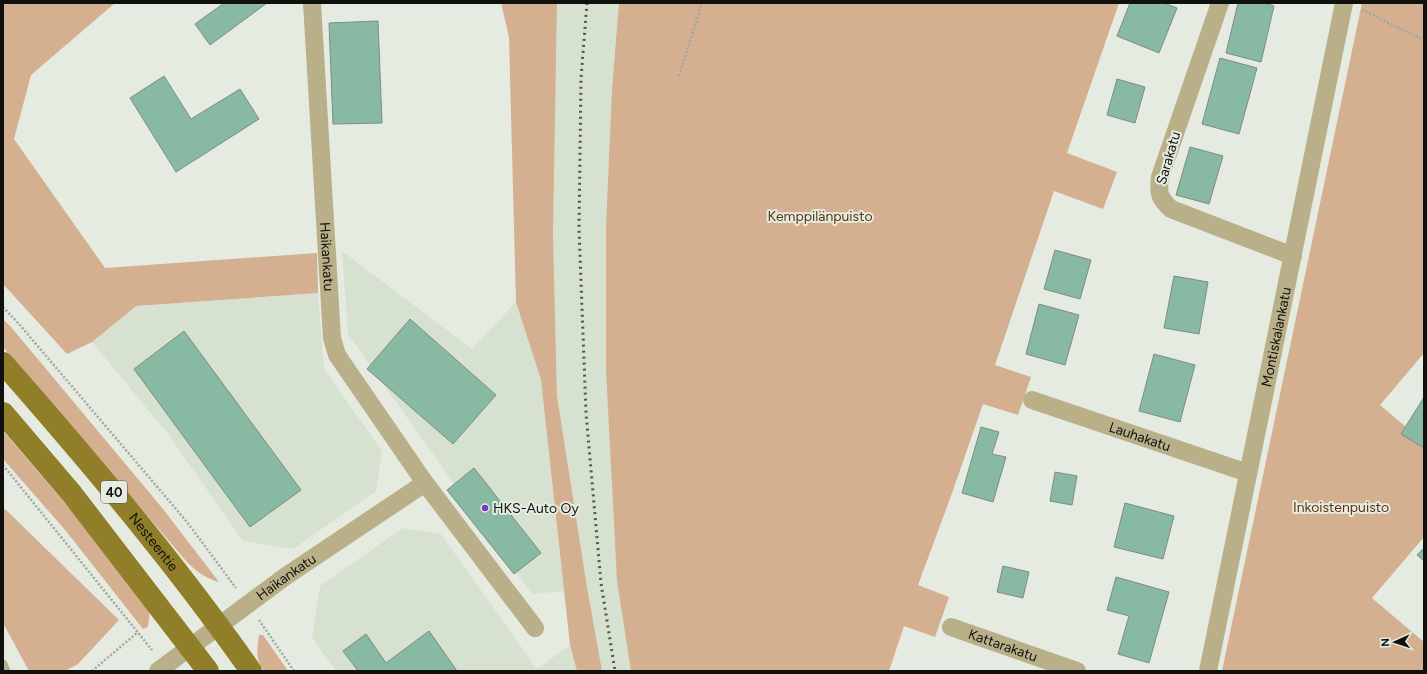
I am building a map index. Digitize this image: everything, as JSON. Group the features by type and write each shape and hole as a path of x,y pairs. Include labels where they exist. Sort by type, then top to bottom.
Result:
{"main road":[{"name":"Nesteentie","path":"3,363 120,500 219,626 251,671"},
{"name":"40","path":"3,413 72,494 208,671"}],"street":[{"name":"Haikankatu","path":"312,3 332,338 337,355 425,483 535,628"},
{"name":"Sarakatu","path":"1220,3 1160,177 1158,190 1162,200 1170,208 1293,256"},
{"name":"Montiskalankatu","path":"1208,671 1344,3"},
{"name":"Lauhakatu","path":"1032,400 1248,473"},
{"name":"Haikankatu","path":"162,669 286,576 425,483"},
{"name":"Kattarakatu","path":"951,627 1077,671"}],"lane":[{"path":"3,664 6,671"}],"path":[{"path":"679,76 702,3"},
{"path":"1361,10 1424,40"},
{"path":"3,307 187,522 248,604 294,671"},
{"path":"3,465 138,632 162,669"},
{"path":"92,671 138,632"}],"shaded area":[{"path":"557,3 619,3 612,89 606,225 606,371 617,581 631,671 602,671 587,587 557,396 553,234"},
{"path":"342,251 472,349 516,302 541,380 564,591 532,594 348,334"},
{"path":"318,293 324,369 382,451 376,491 293,549 243,541 168,434 92,342 136,306"},
{"path":"403,528 441,534 537,669 570,645 577,671 336,671 312,637 320,586"}],"green space":[{"path":"3,3 115,3 31,75 14,139 105,268 317,253 318,293 136,306 92,342 67,354 3,284"},
{"path":"501,3 557,3 553,234 557,396 587,587 602,671 577,671 570,645 541,380 516,302 509,37"},
{"name":"Kemppilänpuisto","path":"619,3 1119,3 1067,153 1117,172 1103,209 1054,191 995,365 1031,377 1018,415 983,404 918,585 949,597 935,637 904,626 889,671 631,671 617,581 606,371 606,225 612,89"},
{"name":"Inkoistenpuisto","path":"1362,3 1424,3 1424,353 1380,405 1424,442 1424,537 1372,598 1424,642 1424,671 1222,671"},
{"path":"3,319 163,509 219,582 210,579 194,569 187,562 3,347"},
{"path":"3,431 146,598 150,611 148,627 143,629 66,531 3,459"},
{"path":"5,509 119,620 78,664 65,671 29,671 3,623 3,511"},
{"path":"259,635 263,635 288,671 264,671 258,658 257,650"}],"building":[{"path":"224,3 267,3 210,45 195,24"},
{"path":"1130,3 1164,3 1177,8 1159,53 1117,36"},
{"path":"1238,3 1264,3 1274,6 1261,62 1226,53"},
{"path":"378,21 382,123 333,124 329,23"},
{"path":"1220,58 1257,68 1239,134 1202,124"},
{"path":"164,76 191,119 240,89 259,119 176,172 130,98"},
{"path":"1117,79 1145,87 1135,123 1107,115"},
{"path":"1190,147 1223,156 1209,204 1176,195"},
{"path":"1055,250 1091,260 1080,299 1044,289"},
{"path":"1174,276 1208,282 1199,334 1164,328"},
{"path":"1039,304 1079,315 1065,365 1026,354"},
{"path":"410,319 496,395 453,444 367,369"},
{"path":"184,331 301,490 250,527 134,369"},
{"path":"1154,354 1195,365 1180,422 1139,411"},
{"path":"1424,397 1424,448 1401,434"},
{"path":"981,427 999,432 992,454 1006,457 993,502 962,493"},
{"path":"474,468 541,553 514,574 447,490"},
{"path":"1055,472 1077,476 1072,505 1050,501"},
{"path":"1125,503 1174,516 1163,559 1114,547"},
{"path":"1424,548 1424,561 1417,555"},
{"path":"1003,566 1029,572 1023,598 997,592"},
{"path":"1116,577 1169,592 1149,663 1118,654 1129,616 1107,610"},
{"path":"429,631 457,671 358,671 343,651 366,634 386,663"}],"railway":[{"path":"587,3 581,78 579,229 586,413 601,583 615,671"}],"place":[{"name":"HKS-Auto Oy","path":"485,508"}]}
